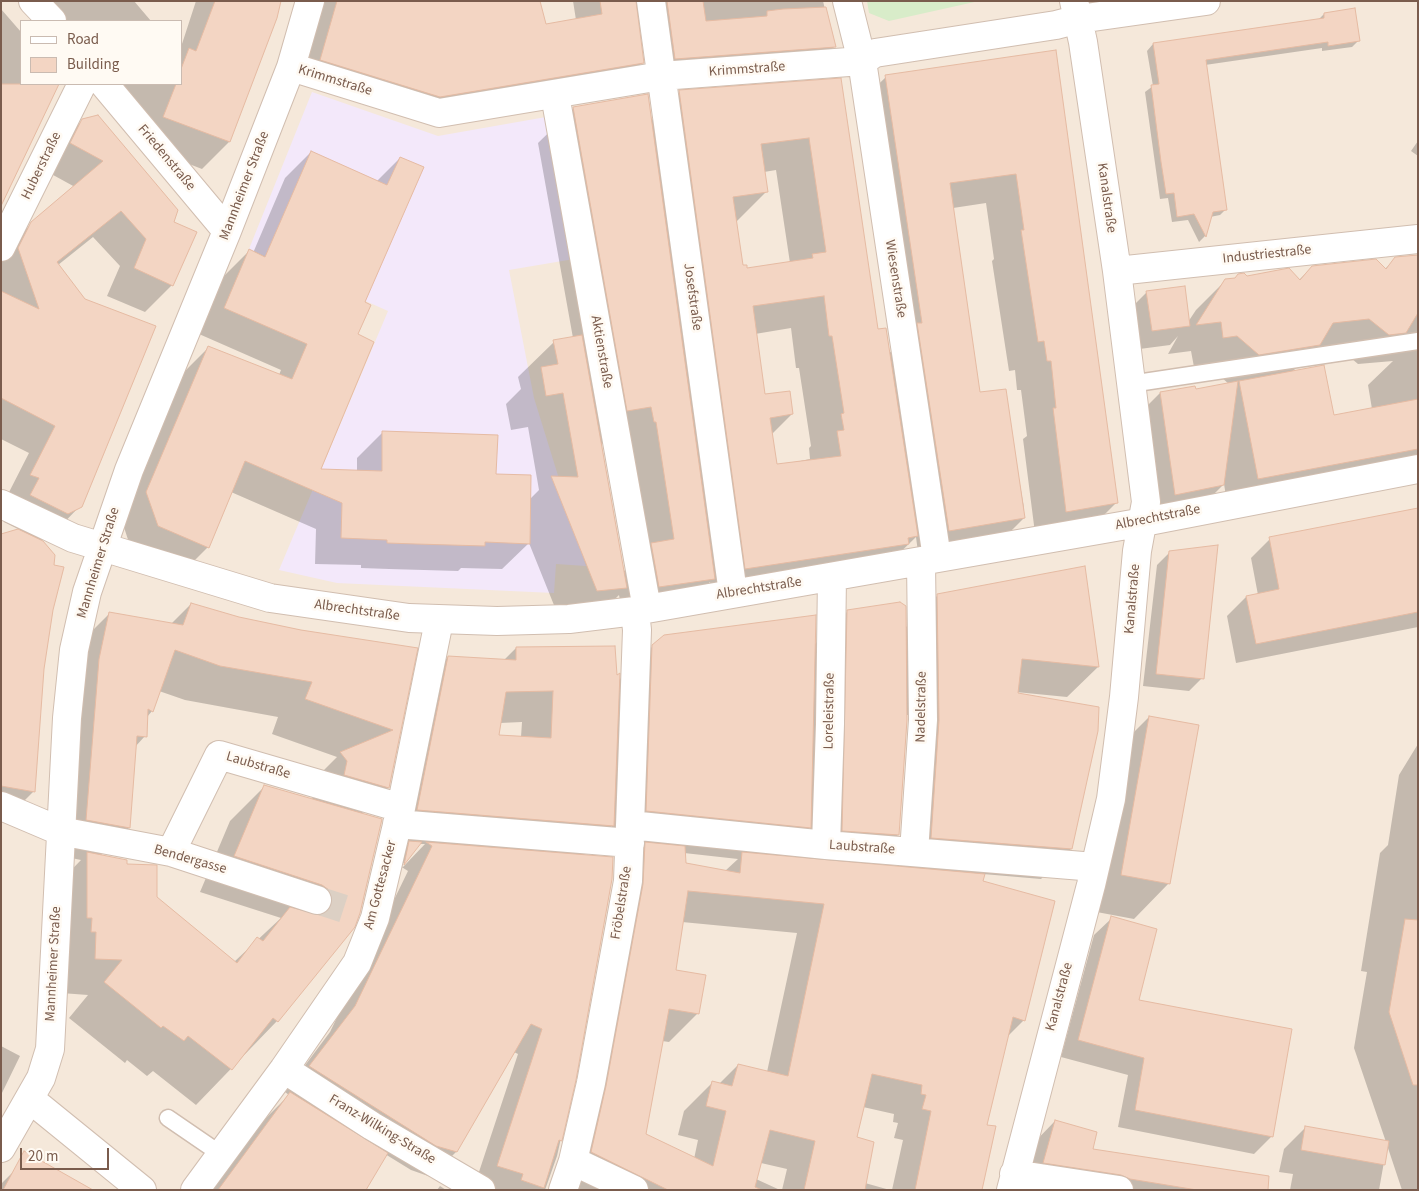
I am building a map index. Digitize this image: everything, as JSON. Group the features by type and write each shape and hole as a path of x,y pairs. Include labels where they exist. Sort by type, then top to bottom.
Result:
{"street":[{"path":"33,1 51,20"},
{"name":"Mannheimer Straße","path":"1,1148 41,1078 50,1049 67,718 74,650 87,592 129,470 228,231 291,67 310,1"},
{"name":"Josefstraße","path":"650,1 733,593"},
{"name":"Wiesenstraße","path":"847,1 862,61 929,560"},
{"name":"Krimmstraße","path":"291,67 439,113 661,76 862,61 875,53 1056,24 1077,10 1206,1"},
{"name":"Kanalstraße","path":"1013,1182 1111,799 1124,697 1137,551 1144,522 1146,502 1117,271 1077,10"},
{"name":"Huberstraße","path":"1,247 82,85"},
{"name":"Friedenstraße","path":"105,85 228,231"},
{"name":"Aktienstraße","path":"555,95 641,610"},
{"name":"Industriestraße","path":"1117,271 1418,239"},
{"name":"Albrechtstraße","path":"5,510 101,548 270,598 330,609 439,620 569,619 641,610 929,560 1144,522 1418,469"},
{"name":"Nadelstraße","path":"914,852 929,560"},
{"name":"Loreleistraße","path":"826,845 832,577"},
{"name":"Fröbelstraße","path":"563,1190 573,1161 591,1083 628,881 637,630 641,610"},
{"name":"Am Gottesacker","path":"195,1190 284,1069 357,963 364,915 399,816 439,620"},
{"name":"Laubstraße","path":"170,852 219,755 399,816 630,834 826,845 1095,867"},
{"name":"Bendergasse","path":"1,806 60,832 170,852 318,900"},
{"name":"Franz-Wilking-Straße","path":"284,1069 372,1126 482,1190"},
{"path":"30,1099 142,1190"},
{"path":"573,1161 634,1190"},
{"path":"1013,1182 1119,1190"}],"lane":[{"path":"1130,384 1418,341"},
{"path":"168,1118 222,1155"}],"shaded area":[{"path":"1,1 1418,1 1418,1190 1,1190"},
{"path":"312,92 438,136 546,117 574,259 509,270 534,398 586,566 556,564 554,593 337,583 279,570 388,311 249,249"}],"green space":[{"path":"867,1 979,1 889,21 869,13"}],"building":[{"path":"215,1 281,1 277,18 230,142 163,117 176,85 182,85 182,66 189,48 196,51"},
{"path":"337,1 540,1 546,24 602,14 600,1 636,1 644,63 440,97 320,60"},
{"path":"667,1 703,1 706,21 767,16 767,11 783,9 826,7 836,47 675,59"},
{"path":"1355,8 1360,41 1328,46 1328,42 1206,60 1227,210 1213,212 1206,237 1194,214 1177,217 1174,193 1166,194 1161,162 1151,85 1159,84 1153,43 1324,18 1324,13"},
{"path":"1056,50 1118,503 1066,512 1053,408 1056,408 1051,361 1047,361 1044,341 1038,342 1021,230 1024,230 1016,174 950,183 980,392 1006,389 1025,518 949,531 917,323 922,323 885,75"},
{"path":"841,78 878,329 886,328 918,536 908,538 909,544 745,569 679,90","holes":["809,138 826,252 812,254 813,258 747,268 747,265 743,265 733,197 768,192 761,144","824,296 829,336 832,336 844,413 841,414 844,430 837,431 841,456 777,464 770,418 793,414 790,391 765,394 753,306"]},
{"path":"1,84 59,85 1,206"},
{"path":"648,94 715,579 659,587 651,543 674,539 656,422 654,422 651,407 627,411 573,107"},
{"path":"98,115 178,210 174,222 197,232 173,286 134,268 146,239 121,211 57,262 85,299 156,326 82,507 68,514 30,495 39,478 30,475 55,426 1,398 1,291 39,309 18,248 31,222 103,161 70,143 82,119"},
{"path":"311,151 387,185 400,157 424,167 365,302 371,305 358,334 374,342 321,469 382,471 382,431 498,435 496,474 531,475 530,544 485,542 485,546 416,544 387,543 387,540 341,538 342,503 245,461 209,548 158,526 146,492 208,346 292,379 307,344 224,308 249,249 265,257"},
{"path":"1418,255 1418,313 1406,333 1389,335 1369,319 1333,323 1320,345 1259,355 1237,336 1223,338 1221,322 1196,325 1225,279 1235,278 1238,274 1244,273 1247,276 1289,268 1300,280 1312,266 1376,259 1386,269 1395,257"},
{"path":"1185,286 1190,326 1152,331 1146,291"},
{"path":"582,335 627,588 597,591 551,476 578,477 563,393 546,396 541,367 558,364 553,340"},
{"path":"1324,365 1334,415 1418,399 1418,449 1258,479 1239,381"},
{"path":"1238,381 1224,485 1175,495 1160,392 1195,386 1196,389"},
{"path":"1418,508 1418,612 1256,644 1246,596 1279,589 1269,537"},
{"path":"18,529 43,541 55,555 54,565 64,567 53,610 44,669 35,792 1,786 1,534"},
{"path":"1218,545 1204,679 1156,674 1169,551"},
{"path":"1085,566 1099,667 1022,659 1018,693 1099,707 1098,731 1072,849 931,838 939,720 937,594"},
{"path":"900,602 906,606 907,720 899,835 842,831 847,610"},
{"path":"191,603 239,617 301,630 418,648 389,788 344,775 347,761 340,752 393,730 305,699 312,682 220,666 175,650 153,712 148,709 147,737 137,736 130,828 86,820 99,659 109,612 183,625"},
{"path":"816,615 811,828 646,811 652,645 664,635"},
{"path":"615,646 617,675 620,673 614,826 417,810 448,656 516,660 516,647","holes":["553,691 551,738 499,735 506,692"]},
{"path":"1149,716 1199,725 1170,884 1121,875"},
{"path":"264,785 382,819 355,927 278,1022 273,1018 232,1070 188,1036 184,1041 163,1026 161,1028 104,982 122,960 95,959 96,932 91,932 92,918 87,918 87,852 127,860 127,864 157,865 157,897 237,963 257,937 263,941 290,907 320,915 327,912 332,904 332,896 329,890 322,885 234,856"},
{"path":"409,841 422,842 404,865"},
{"path":"426,842 613,857 612,879 576,1080 562,1141 559,1140 544,1188 521,1180 523,1174 497,1166 542,1029 531,1024 457,1152 436,1146 309,1066 355,1006 432,846"},
{"path":"645,842 685,846 686,863 740,873 742,852 985,874 983,881 1055,901 1025,1021 1013,1017 987,1125 996,1126 982,1190 915,1190 931,1111 922,1109 926,1095 921,1094 922,1085 872,1074 857,1137 874,1142 865,1190 804,1190 815,1141 770,1130 755,1187 762,1190 668,1190 591,1152 606,1086 643,884","holes":["688,891 824,904 788,1076 738,1064 732,1086 712,1081 706,1106 726,1111 713,1166 646,1134 669,1009 699,1014 706,975 676,970"]},
{"path":"1111,916 1157,929 1139,1000 1292,1029 1273,1137 1135,1110 1144,1058 1078,1040"},
{"path":"1405,919 1418,920 1418,1085 1413,1085 1389,1012"},
{"path":"290,1092 388,1153 366,1190 218,1190"},
{"path":"1055,1120 1097,1132 1093,1149 1269,1176 1268,1190 1197,1190 1130,1179 1121,1175 1043,1163"},
{"path":"1305,1126 1389,1141 1385,1165 1301,1150"},
{"path":"24,1151 93,1190 3,1190"}],"tunnel":[{"path":"317,900 354,912"}]}
